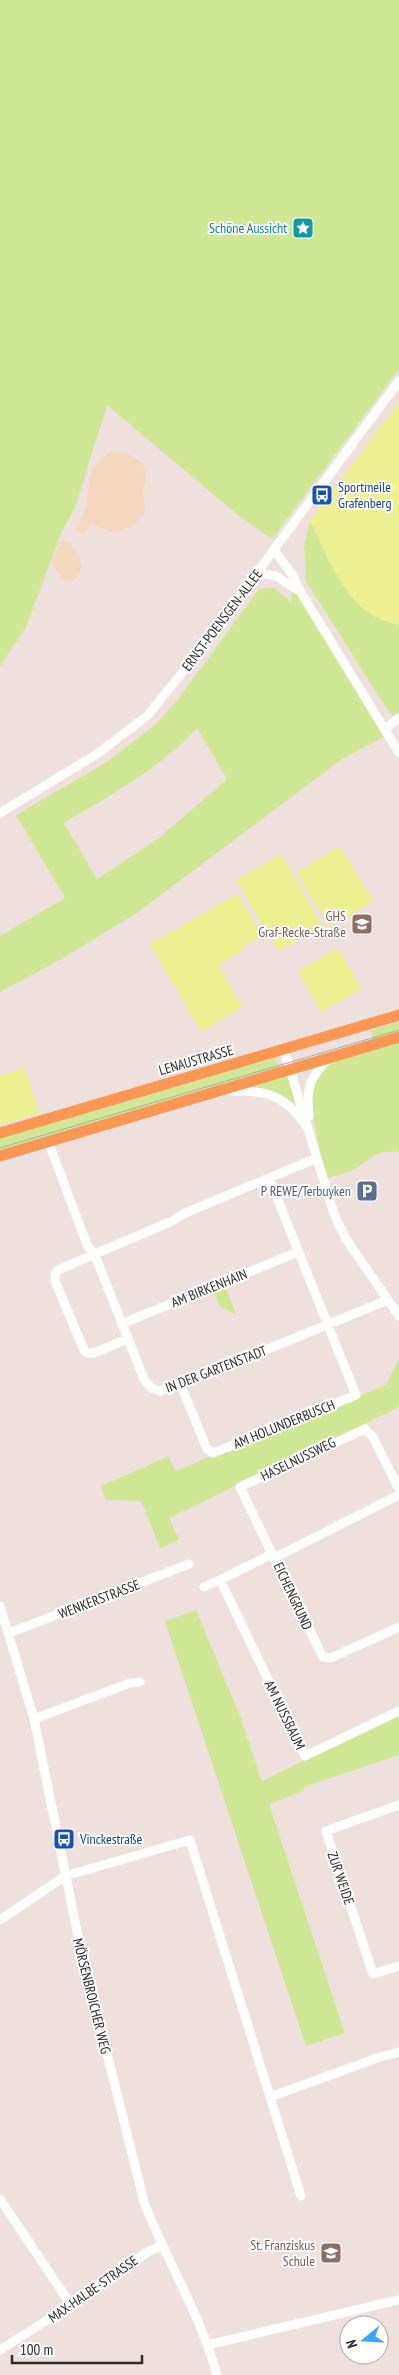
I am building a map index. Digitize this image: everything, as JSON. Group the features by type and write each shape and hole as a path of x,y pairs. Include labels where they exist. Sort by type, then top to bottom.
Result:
{"main road":[{"name":"LENAUSTRASSE","path":"0,1133 284,1050 399,1014"},
{"path":"0,1156 399,1037"}],"street":[{"name":"ERNST-POENSGEN-ALLEE","path":"0,813 97,754 147,716 169,691 399,381"},
{"path":"274,550 292,574 300,591 399,753"},
{"path":"257,573 276,576 300,591"},
{"path":"385,729 399,718"},
{"path":"284,1050 334,1214 342,1230 399,1316"},
{"path":"310,1131 309,1085 316,1071 329,1058"},
{"path":"218,1091 251,1090 270,1094 284,1100 293,1108 310,1131"},
{"name":"IN DER GARTENSTADT","path":"48,1141 80,1228 87,1244 94,1253 144,1379 151,1388 160,1391 235,1359 263,1351 388,1300"},
{"path":"127,1339 94,1353 87,1353 82,1346 56,1281 55,1273 94,1253 317,1158"},
{"path":"269,1178 327,1324"},
{"name":"AM BIRKENHAIN","path":"121,1324 298,1252"},
{"name":"AM HOLUNDERBUSCH","path":"180,1383 207,1449 211,1453 216,1452 356,1395 327,1324"},
{"name":"HASELNUSSWEG","path":"273,1556 240,1487 365,1429 373,1437 399,1489"},
{"name":"EICHENGRUND","path":"399,1495 273,1556 323,1657 331,1658 399,1627"},
{"path":"204,1588 273,1556"},
{"name":"WENKERSTRASSE","path":"9,1633 189,1564"},
{"name":"AM NUSSBAUM","path":"220,1580 305,1756 399,1711"},
{"name":"MÖRSENBROICHER WEG","path":"0,1606 34,1719 79,1941 142,2196 161,2246 207,2345 216,2375"},
{"path":"34,1719 130,1683 140,1682"},
{"name":"ZUR WEIDE","path":"399,1805 326,1831 373,1974 399,1966"},
{"path":"0,1920 65,1876 190,1840 301,2196"},
{"path":"270,2097 380,2057 399,2052"},
{"path":"0,2199 71,2305"},
{"name":"MAX-HALBE-STRASSE","path":"0,2350 71,2305 149,2251 161,2246"},
{"path":"207,2345 399,2300"}],"green space":[{"path":"0,0 399,0 399,369 272,539 240,517 107,405 75,508 62,531 26,627 0,666"},
{"path":"399,402 399,625 381,620 354,599 334,570 310,521"},
{"path":"310,521 334,570 354,599 381,620 399,625 399,712 393,716 306,581 304,548"},
{"path":"293,587 384,737 342,759 137,913 58,961 0,992 0,936 65,898 16,815 107,762 156,724 176,702 259,589 274,588 291,602","holes":["197,728 227,779 159,838 97,879 64,823 150,769"]},
{"path":"340,846 373,901 329,927 297,872"},
{"path":"281,854 322,925 278,951 236,880"},
{"path":"237,894 262,936 242,947 244,950 218,965 242,1007 201,1032 150,944"},
{"path":"338,948 361,989 321,1012 298,971"},
{"path":"399,1021 399,1033 373,1041 370,1031"},
{"path":"399,1042 399,1152 379,1153 355,1169 328,1178 320,1154 311,1088 326,1064"},
{"path":"274,1058 280,1069 0,1151 0,1138"},
{"path":"25,1068 39,1113 0,1125 0,1075"},
{"path":"285,1075 290,1080 296,1101 292,1103 283,1097 252,1085"},
{"path":"226,1288 236,1314 220,1307 214,1293"},
{"path":"399,1358 399,1407 169,1518 179,1540 160,1548 141,1501 106,1500 101,1486 169,1456 175,1471 386,1385"},
{"path":"196,1610 240,1716 262,1781 399,1714 399,1755 304,1787 304,1791 269,1804 345,2033 306,2046 165,1621"}],"sand":[{"path":"111,451 126,453 143,463 146,476 143,492 145,509 135,525 113,533 92,524 82,534 76,531 86,509 89,485 94,467"},
{"path":"66,541 71,543 82,565 77,577 70,582 62,580 60,574 52,566 60,542"}],"tram line":[{"path":"0,1148 399,1030"}],"place":[{"name":"Schöne Aussicht","path":"303,228"},
{"name":"Sportmeile Grafenberg","path":"322,495"},
{"name":"GHS Graf-Recke-Straße","path":"362,924"},
{"name":"P REWE/Terbuyken","path":"367,1191"},
{"name":"Vinckestraße","path":"64,1839"},
{"name":"St. Franziskus Schule","path":"331,2253"}]}
